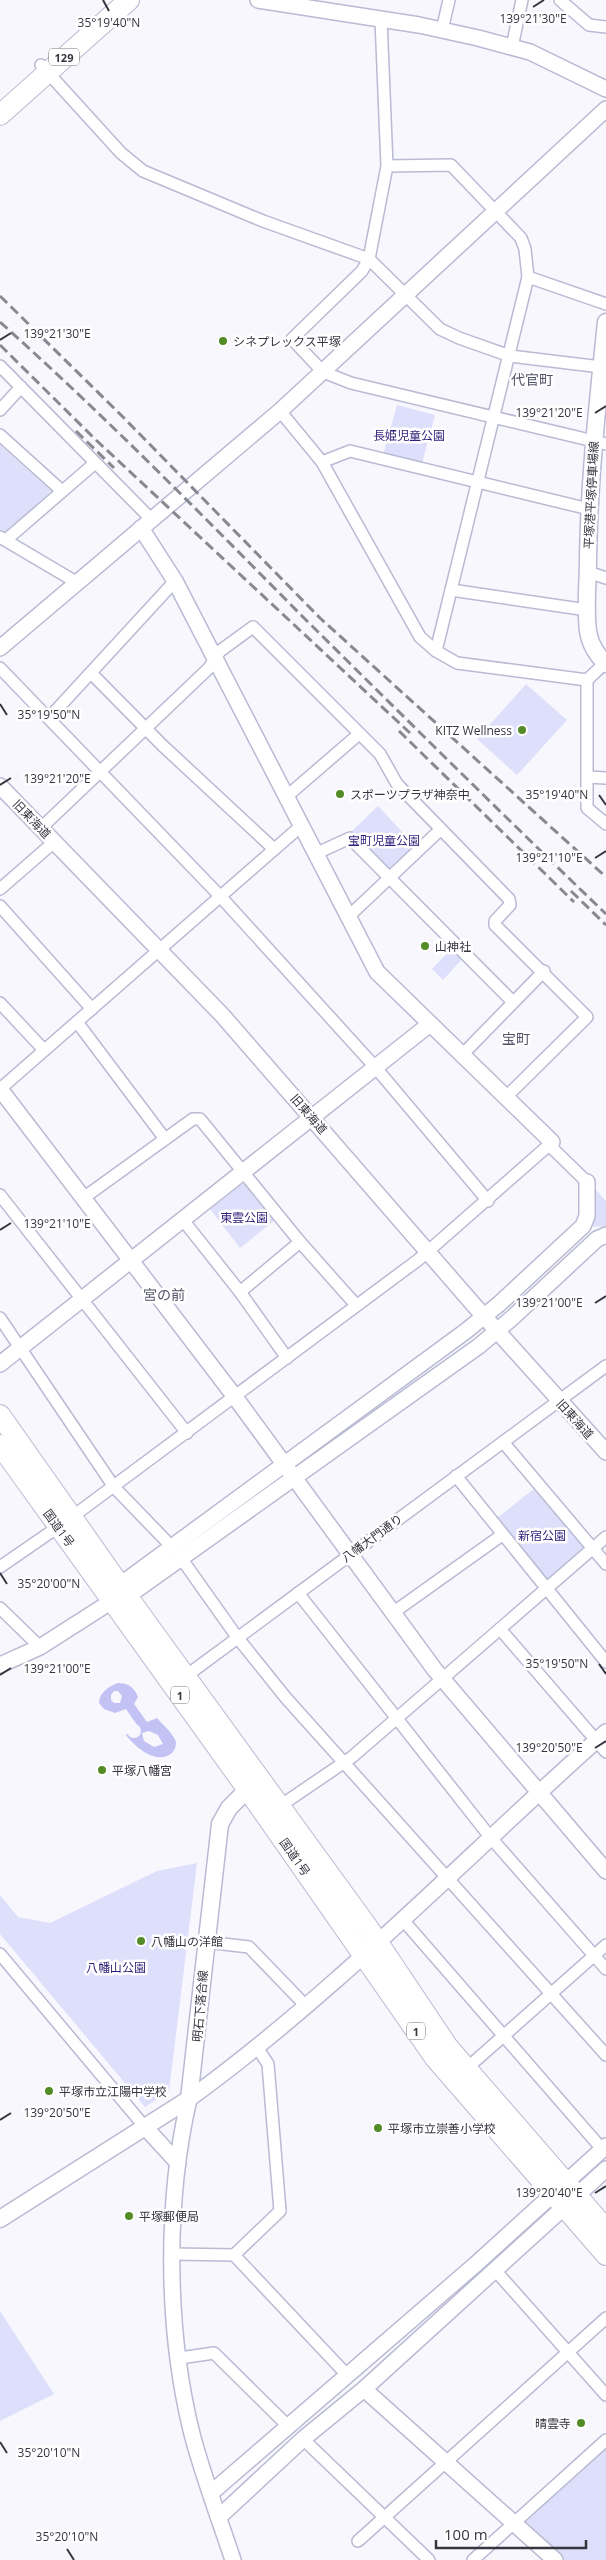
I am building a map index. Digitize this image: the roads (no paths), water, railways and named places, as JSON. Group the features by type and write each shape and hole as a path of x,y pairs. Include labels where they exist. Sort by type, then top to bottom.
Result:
{"highway":[{"name":"129","path":"0,115 114,0"},
{"name":"129","path":"0,102 129,0"},
{"name":"国道1号","path":"0,1415 65,1522"},
{"name":"国道1号","path":"0,1445 65,1522 186,1676 280,1806 372,1949 435,2058 565,2194 606,2229"},
{"name":"国道1号","path":"120,1594 125,1620 293,1854 372,1949 565,2194 606,2255"},
{"path":"280,1806 277,1819 290,1836 293,1854"}],"main road":[{"name":"平塚港平塚停車場線","path":"606,322 601,367 600,442 589,509 587,610 588,632 593,648 606,664"},
{"path":"212,1713 230,1751 251,1781 251,1786 248,1790"},
{"name":"明石下落合線","path":"189,2098 220,1824 229,1808 248,1790"},
{"path":"0,2219 189,2098"}],"street":[{"path":"258,0 442,30 512,47 530,52 606,88"},
{"path":"442,30 449,0"},
{"path":"512,47 522,0"},
{"path":"560,0 589,25 606,27"},
{"path":"382,19 387,166 369,258 362,272 292,339 323,372 352,383 600,442"},
{"path":"44,69 121,153 143,171 263,221 369,258 440,329 510,356 601,367"},
{"path":"0,648 280,411 606,109"},
{"path":"387,166 451,165 521,238 525,249 528,277 510,356 493,418 480,481 436,651"},
{"path":"528,277 606,304"},
{"path":"0,366 95,463 146,524 377,972 552,1142 488,1201 428,1252 235,1398 114,1487 0,1567"},
{"path":"0,410 21,387"},
{"path":"280,411 322,462 420,637 436,651 457,663 587,680 606,664"},
{"path":"0,436 62,492"},
{"path":"322,462 350,451 480,481 589,509"},
{"path":"76,582 3,538 62,492 95,463"},
{"path":"588,572 606,578"},
{"path":"49,718 92,674 175,581"},
{"path":"451,590 587,610"},
{"path":"41,828 216,660 220,651 253,627 380,754 397,784 509,899 510,905 495,921 495,925 544,971 587,1017 506,1097"},
{"path":"0,668 220,896 376,1068 488,1201"},
{"path":"92,674 145,728 274,849"},
{"path":"587,680 587,808 606,824"},
{"path":"286,797 359,734"},
{"path":"588,777 606,778"},
{"name":"旧東海道","path":"0,786 224,1016 559,1402 606,1452"},
{"path":"301,826 0,1089 235,1398 442,1679 606,1871"},
{"path":"348,917 440,830"},
{"path":"315,854 350,838 513,1002"},
{"path":"0,889 54,842"},
{"path":"0,906 92,1009"},
{"path":"462,1055 544,971"},
{"path":"0,1003 44,1050"},
{"path":"77,1022 165,1138"},
{"path":"0,1364 430,1024"},
{"path":"82,1199 165,1138 194,1119 200,1119 300,1242 356,1305"},
{"path":"0,1665 40,1647 95,1612 176,1552 285,1465 485,1317 583,1226 587,1216 587,1182 549,1145"},
{"path":"0,1195 187,1432"},
{"path":"183,1220 240,1292 287,1358"},
{"path":"176,1552 294,1478 498,1331 597,1239 606,1235"},
{"path":"240,1292 300,1242"},
{"path":"0,1318 114,1487 176,1552 237,1637 286,1698 345,1761 606,2055"},
{"name":"八幡大門通り","path":"186,1676 606,1366"},
{"path":"503,1442 606,1564"},
{"path":"456,1476 606,1662"},
{"path":"394,1612 502,1535"},
{"path":"280,1806 345,1761 397,1719 606,1537"},
{"path":"298,1593 491,1838 606,1969"},
{"path":"0,1608 40,1647"},
{"path":"95,1612 111,1611 125,1620"},
{"path":"233,2560 192,2434 175,2319 173,2254 178,2163 189,2098 256,2046 372,1949 540,1792 603,1742 500,1629"},
{"path":"219,2517 364,2389 494,2269 565,2194 604,2147 502,2037 403,1920"},
{"path":"206,1942 249,1947 305,2005"},
{"path":"466,2069 606,1945"},
{"path":"0,1954 144,2126 178,2163"},
{"path":"173,2254 234,2255 280,2211 268,2064 256,2046"},
{"path":"211,2493 476,2264 565,2194 606,2169"},
{"path":"234,2255 347,2375"},
{"path":"494,2269 606,2395"},
{"path":"358,2542 606,2318"},
{"path":"180,2358 214,2353 289,2427"},
{"path":"364,2389 555,2560"},
{"path":"304,2440 429,2560"},
{"path":"473,2560 606,2440"}],"water":[{"path":"118,1683 133,1688 138,1697 134,1704 147,1722 157,1718 170,1732 176,1742 172,1753 160,1757 153,1756 135,1745 126,1735 137,1725 126,1709 115,1713 104,1709 99,1703 99,1699 105,1690","holes":["114,1691 118,1691 122,1696 120,1703 114,1703 111,1700 111,1695","149,1731 158,1735 163,1744 154,1747 144,1741 142,1733"]}],"railway":[{"path":"0,296 122,416 320,618 606,877"},
{"path":"0,322 153,467 606,914"},
{"path":"0,345 96,440 410,733"},
{"path":"76,431 114,468"},
{"path":"399,731 574,902"},
{"path":"571,891 606,925"}],"place":[{"name":"シネプレックス平塚","path":"223,341"},
{"name":"KITZ Wellness","path":"522,730"},
{"name":"スポーツプラザ神奈中","path":"340,794"},
{"name":"山神社","path":"425,946"},
{"name":"平塚八幡宮","path":"102,1770"},
{"name":"八幡山の洋館","path":"141,1941"},
{"name":"平塚市立江陽中学校","path":"49,2091"},
{"name":"平塚市立崇善小学校","path":"378,2128"},
{"name":"平塚郵便局","path":"129,2216"},
{"name":"晴雲寺","path":"581,2423"}],"district":[{"name":"代官町","path":"532,379"},
{"name":"宝町","path":"516,1038"},
{"name":"宮の前","path":"164,1294"}],"park label":[{"name":"長姫児童公園","path":"409,435"},
{"name":"宝町児童公園","path":"384,840"},
{"name":"東雲公園","path":"244,1217"},
{"name":"新宿公園","path":"542,1535"},
{"name":"八幡山公園","path":"116,1967"}]}
